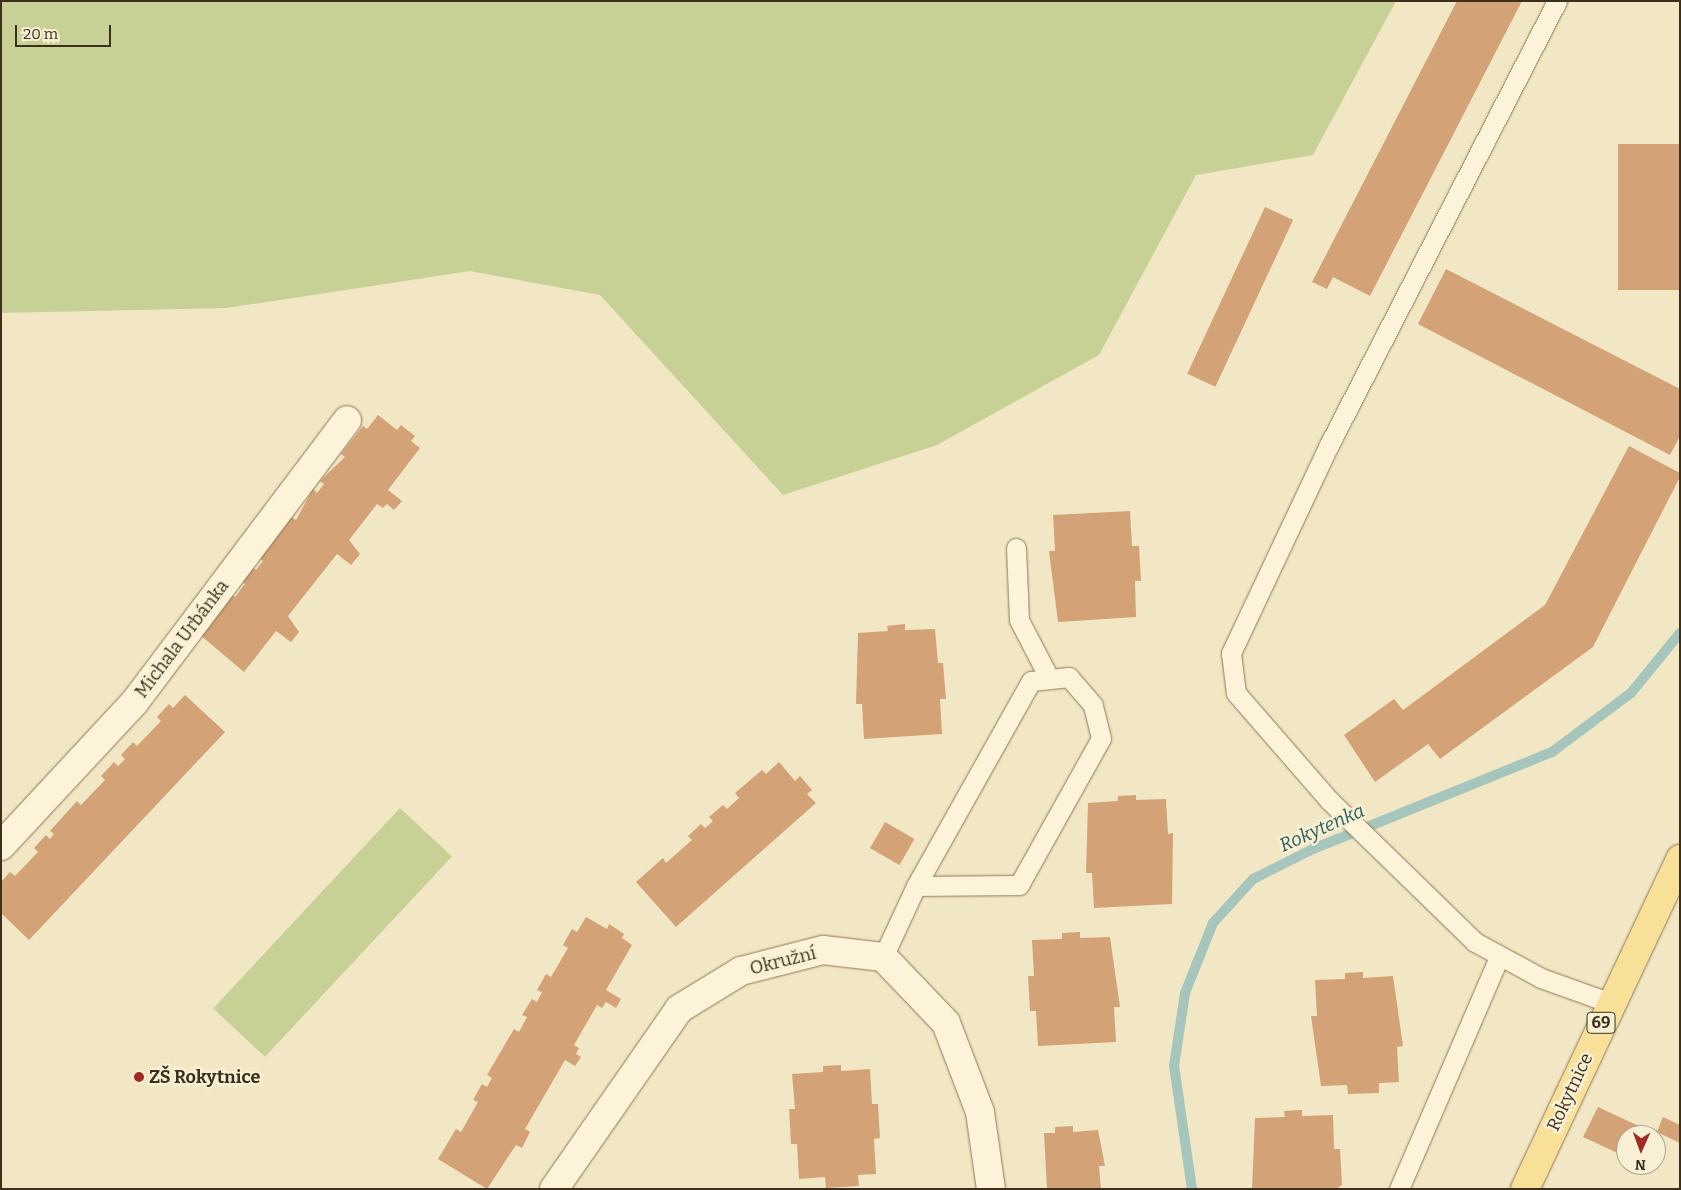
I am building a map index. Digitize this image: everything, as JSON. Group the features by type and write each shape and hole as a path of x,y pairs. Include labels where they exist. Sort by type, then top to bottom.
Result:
{"main road":[{"name":"Rokytnice","path":"1526,1189 1611,1003 1677,874"}],"street":[{"name":"Michala Urbánka","path":"1,846 134,703 347,420"},
{"name":"Okružní","path":"554,1189 679,1009 741,971 823,950 883,957"},
{"path":"883,957 946,1023 980,1112 990,1189"}],"lane":[{"path":"1557,1 1328,447 1231,653 1236,693 1330,801 1383,856 1475,942 1499,957 1541,978 1611,1003"},
{"path":"1016,548 1019,620 1048,676"},
{"path":"883,957 916,886 1031,681 1048,676 1069,677 1093,705 1102,738 1019,885 916,886"},
{"path":"1399,1189 1499,957"}],"green space":[{"path":"1,1 1396,1 1313,155 1196,175 1099,355 937,445 783,495 600,295 470,271 227,308 1,313"},
{"path":"400,808 452,856 265,1057 213,1008"}],"building":[{"path":"1457,1 1522,1 1370,296 1333,277 1327,289 1312,282"},
{"path":"1618,144 1680,144 1680,290 1618,290"},
{"path":"1265,207 1293,220 1215,387 1187,374"},
{"path":"1446,269 1680,389 1680,436 1670,455 1418,324"},
{"path":"378,415 397,430 401,425 415,436 411,441 420,448 388,490 402,501 394,510 387,504 383,508 377,504 349,540 360,554 351,565 337,554 288,616 299,632 291,642 276,631 244,672 199,634 231,594 235,597 245,584 241,581 252,567 256,570 263,561 259,558 291,517 296,520 313,489 317,493 324,484 320,481 345,457 341,454 363,426 367,429"},
{"path":"1629,446 1680,473 1680,477 1593,647 1440,759 1428,744 1375,782 1344,735 1394,699 1403,710 1545,605"},
{"path":"1130,511 1132,546 1139,546 1141,581 1135,581 1136,617 1058,622 1049,551 1055,551 1053,515"},
{"path":"905,624 905,630 935,629 938,663 943,663 946,699 940,699 942,734 864,739 862,704 856,704 858,633 888,631 887,626"},
{"path":"185,695 225,732 29,940 1,913 1,882 10,872 15,876 38,852 34,848 46,835 50,839 54,834 50,831 77,801 81,805 105,780 101,776 114,762 118,766 125,759 121,755 133,742 137,746 161,721 157,717 169,704 173,708"},
{"path":"779,762 795,781 800,776 812,790 807,794 816,803 676,927 636,882 663,858 666,863 692,840 688,836 701,824 705,828 713,821 709,817 723,805 727,809 739,798 735,793 762,770 766,774"},
{"path":"1136,795 1136,800 1166,799 1168,834 1173,833 1172,904 1094,908 1092,873 1086,873 1088,803 1118,801 1118,796"},
{"path":"885,822 914,839 899,865 870,848"},
{"path":"586,917 607,929 609,924 624,934 622,938 632,945 606,990 621,999 616,1008 606,1002 602,1008 597,1005 574,1045 579,1048 576,1054 581,1057 575,1066 565,1060 525,1129 530,1132 522,1148 516,1145 487,1189 438,1159 456,1129 461,1132 478,1102 473,1100 482,1084 487,1087 492,1078 487,1075 514,1029 519,1032 527,1017 522,1015 532,999 537,1002 542,992 537,990 546,974 551,977 568,948 563,945 572,929 577,932"},
{"path":"1080,932 1080,938 1110,937 1120,1007 1114,1007 1116,1042 1038,1046 1036,1011 1030,1011 1028,976 1034,976 1032,940 1062,939 1062,933"},
{"path":"1363,972 1363,978 1393,976 1403,1046 1397,1047 1399,1082 1379,1083 1379,1093 1348,1094 1347,1085 1321,1086 1311,1016 1317,1016 1315,980 1345,979 1345,973"},
{"path":"841,1065 841,1071 870,1069 872,1104 878,1104 880,1138 874,1139 876,1174 858,1175 859,1186 826,1188 825,1177 799,1179 797,1144 791,1144 789,1109 795,1109 792,1074 823,1072 823,1066"},
{"path":"1598,1107 1637,1125 1616,1125 1616,1152 1583,1137"},
{"path":"1302,1110 1302,1116 1333,1115 1334,1149 1340,1149 1342,1185 1336,1189 1252,1189 1255,1118 1285,1117 1284,1111"},
{"path":"1663,1117 1680,1125 1680,1143 1666,1136 1666,1125 1660,1125"},
{"path":"1073,1126 1073,1132 1098,1130 1105,1166 1099,1166 1101,1189 1047,1189 1044,1133 1055,1133 1055,1127"}],"waterway":[{"name":"Rokytenka","path":"1192,1189 1174,1066 1185,993 1213,923 1253,879 1313,849 1552,752 1631,693 1680,633"}],"place":[{"name":"ZŠ Rokytnice","path":"139,1077"}]}
